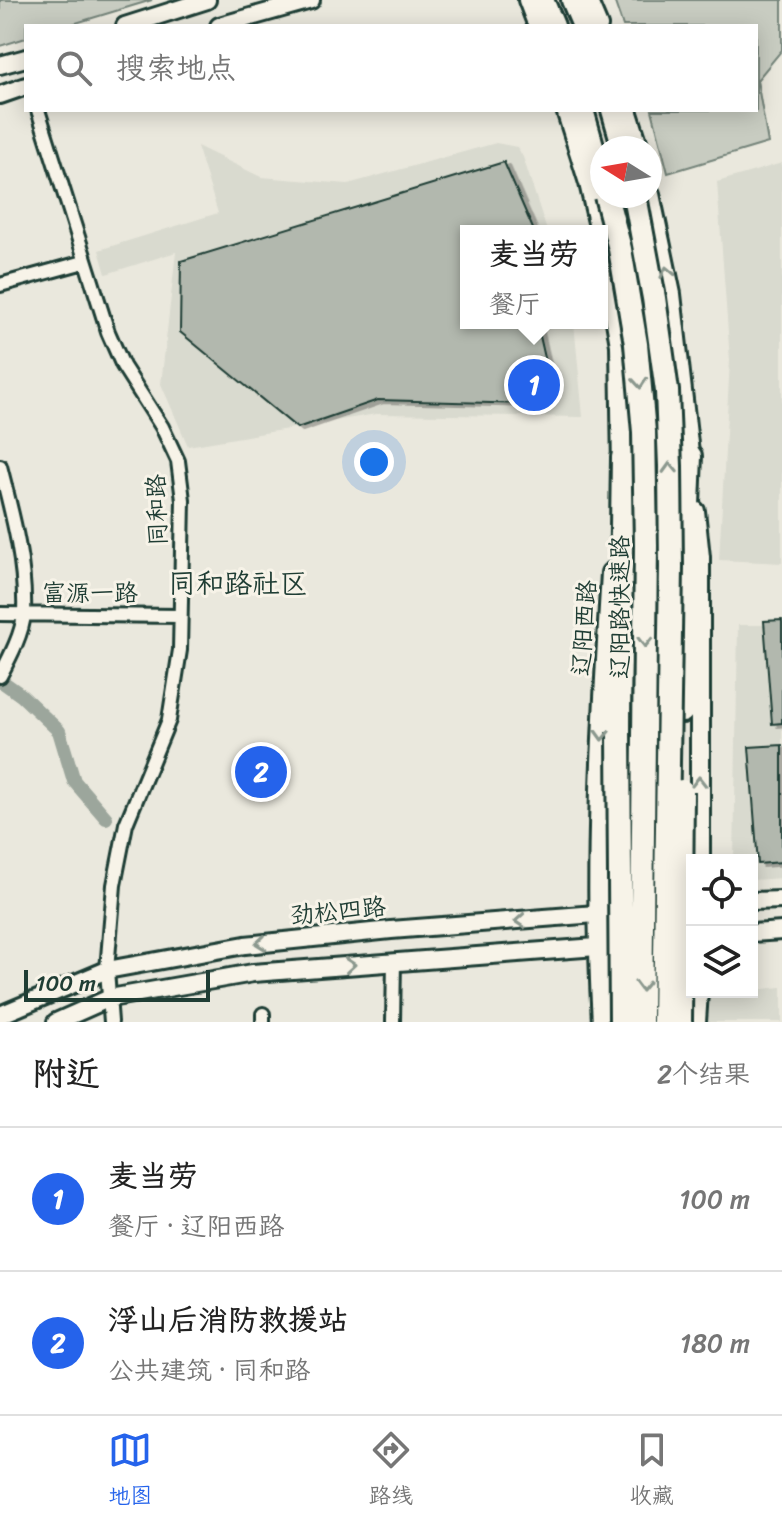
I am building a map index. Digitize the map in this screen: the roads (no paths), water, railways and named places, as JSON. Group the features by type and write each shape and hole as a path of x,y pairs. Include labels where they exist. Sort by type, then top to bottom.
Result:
{"highway":[{"path":"542,0 552,24"},
{"path":"573,0 583,24"},
{"path":"583,112 590,138"},
{"path":"614,112 621,136"},
{"name":"辽阳路快速路","path":"609,208 620,249 636,344 644,432 646,545 641,1022"},
{"name":"辽阳路快速路","path":"637,208 667,391 670,466 664,1022"},
{"path":"680,1022 682,648 690,456"},
{"path":"621,1022 619,732 623,458"}],"main road":[{"path":"528,0 537,24"},
{"path":"587,0 597,24"},
{"path":"567,112 599,225"},
{"path":"628,112 635,136"},
{"path":"653,208 671,294 700,557 700,854"},
{"name":"辽阳西路","path":"602,1022 597,915 603,696 623,458 620,345 608,275"},
{"path":"696,1022 698,998"}],"street":[{"path":"131,24 207,0"},
{"path":"226,24 311,0"},
{"path":"0,65 24,63"},
{"path":"0,95 24,87"},
{"name":"同和路","path":"39,112 84,262 113,344 123,366 162,427 178,461 183,500 180,650 169,720 126,824 114,885 107,970 111,1022"},
{"path":"0,285 84,262"},
{"path":"0,466 13,516 24,615 0,676"},
{"name":"富源一路","path":"0,614 179,616"},
{"path":"758,901 782,900"},
{"name":"劲松四路","path":"0,1015 107,970 245,945 391,930 597,915 686,904"},
{"path":"758,933 782,931"},
{"path":"56,1022 110,998 253,973 686,938"},
{"path":"393,1022 394,961"}],"waterway":[{"path":"0,680 59,731 74,781 106,818"}],"place":[{"name":"麦当劳","path":"534,385"},
{"name":"浮山后消防救援站","path":"261,772"}],"district":[{"name":"同和路社区","path":"238,583"}]}
